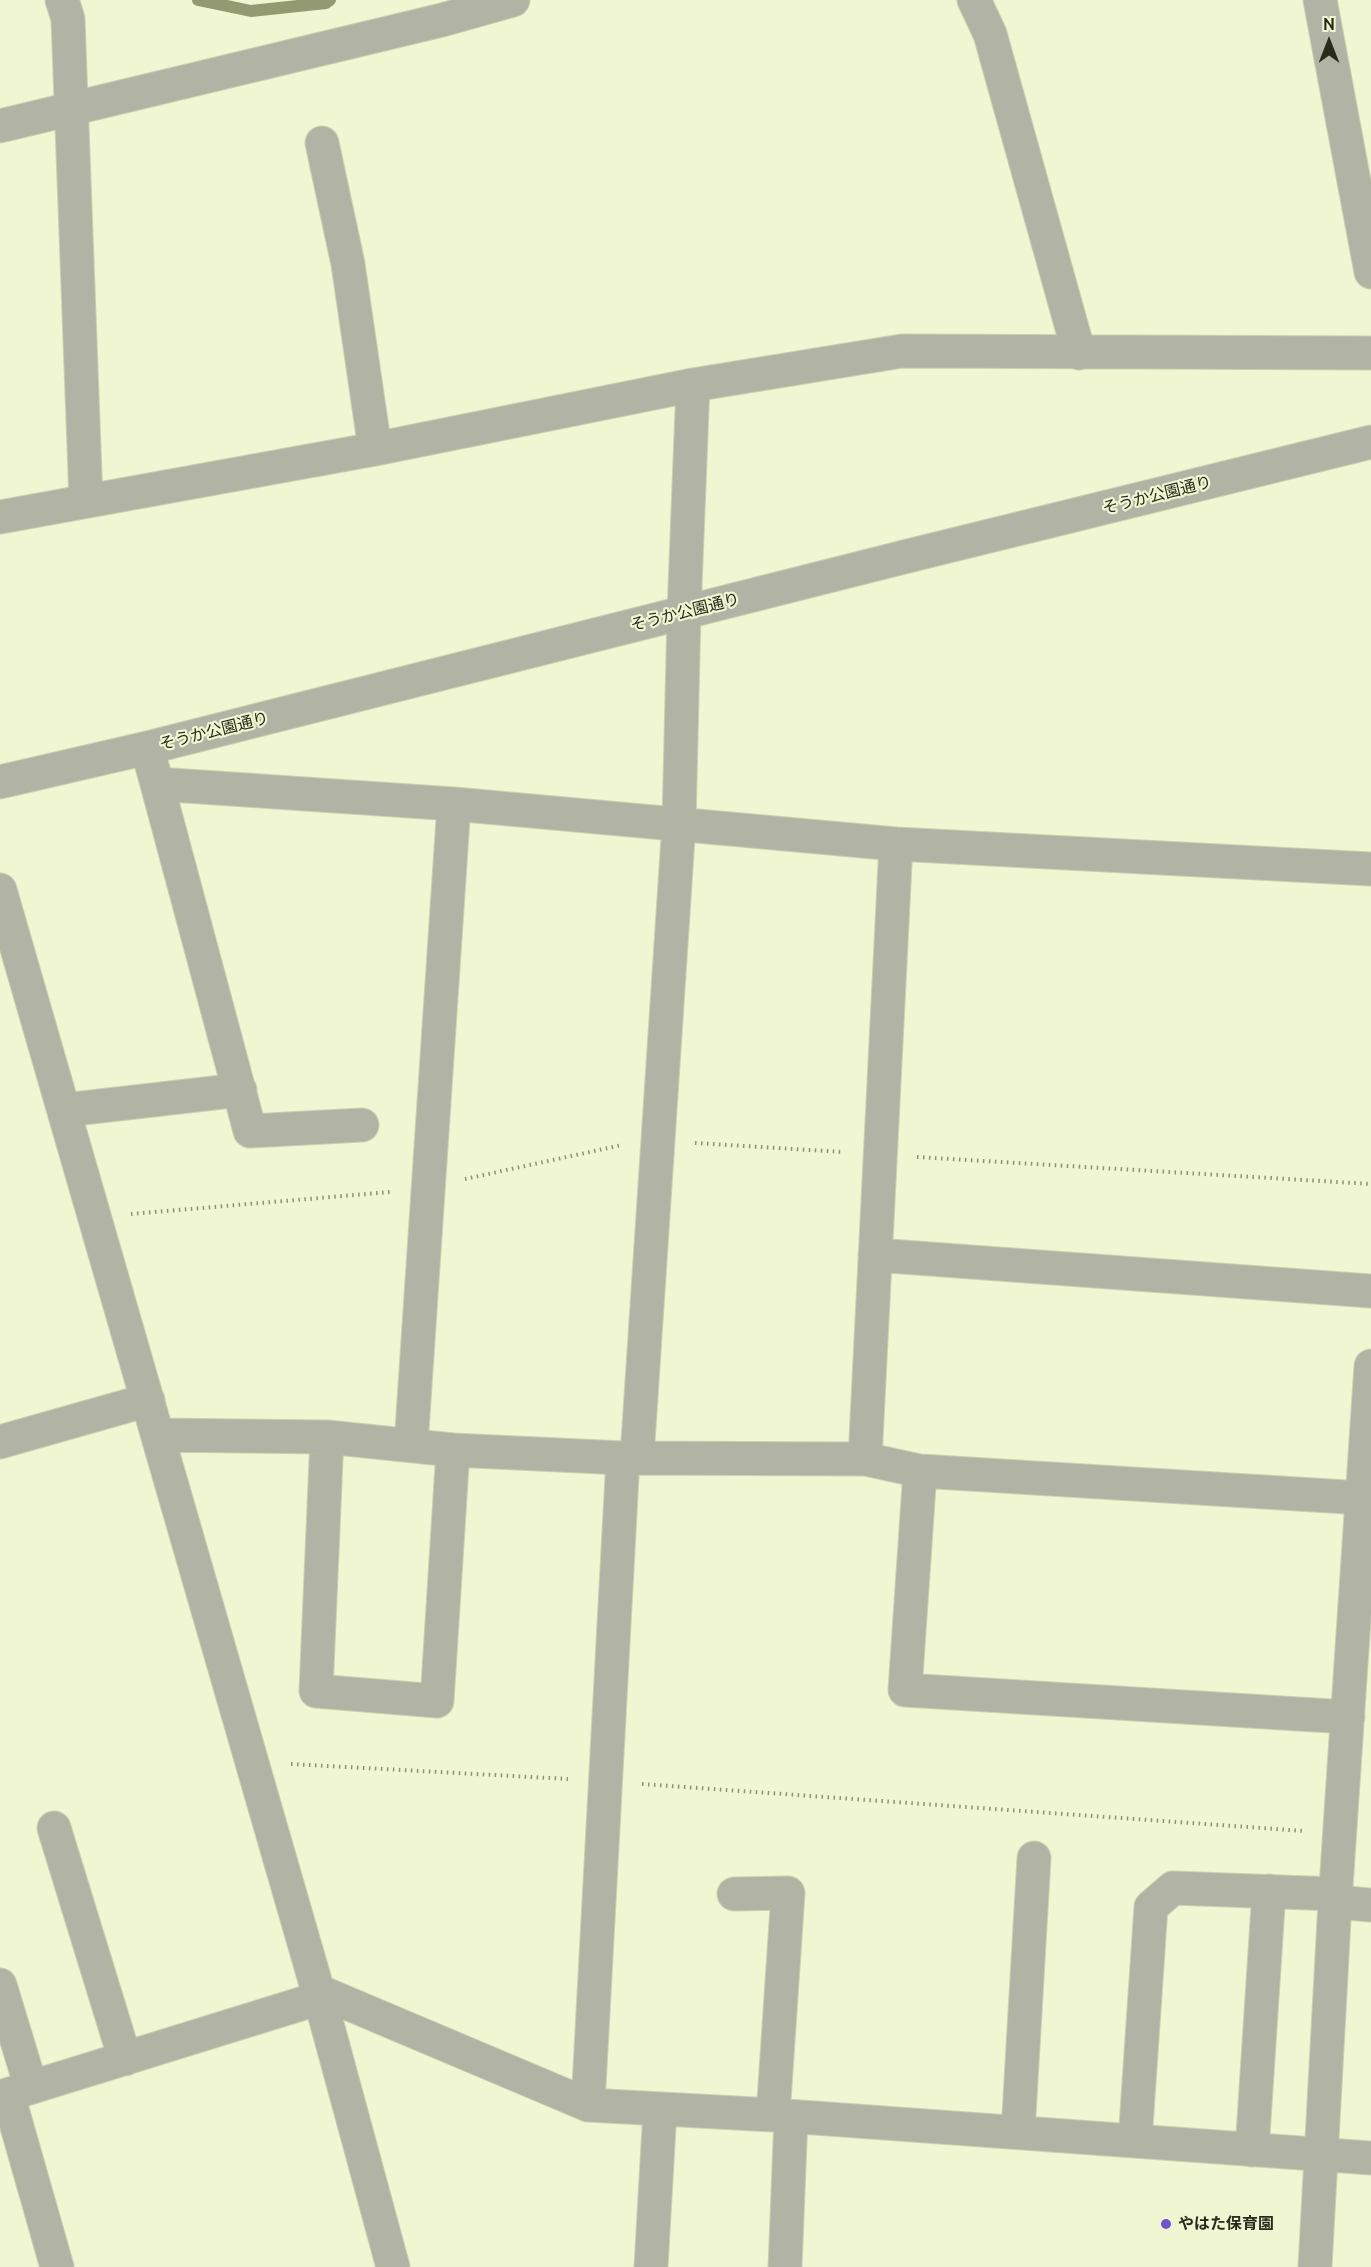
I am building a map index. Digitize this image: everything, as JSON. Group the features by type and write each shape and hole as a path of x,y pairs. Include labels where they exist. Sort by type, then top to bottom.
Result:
{"street":[{"path":"62,0 68,19 86,501"},
{"path":"0,126 430,23 513,0"},
{"path":"974,0 990,34 1079,353"},
{"path":"1320,0 1371,272"},
{"path":"322,144 348,264 375,448"},
{"path":"0,517 375,448 693,385 902,351 1371,353"},
{"path":"588,2105 606,1782 679,823 693,385"},
{"name":"そうか公園通り","path":"0,782 147,748 1371,442"},
{"path":"147,748 250,1131 362,1125"},
{"path":"157,784 454,804 896,844 1371,869"},
{"path":"411,1445 454,804"},
{"path":"865,1459 896,844"},
{"path":"0,890 318,1994 393,2267"},
{"path":"65,1110 240,1090"},
{"path":"875,1255 1371,1291"},
{"path":"1315,2267 1323,2155 1335,1898 1366,1506 1371,1366"},
{"path":"0,1442 148,1400"},
{"path":"158,1435 327,1437 453,1450 630,1458 865,1459 920,1471 1366,1506"},
{"path":"327,1437 316,1690 437,1701 453,1450"},
{"path":"920,1471 905,1690 1348,1717"},
{"path":"54,1828 125,2059"},
{"path":"1018,2133 1034,1858"},
{"path":"1136,2141 1151,1906 1173,1888 1269,1891 1335,1898 1371,1905"},
{"path":"1252,2150 1269,1891"},
{"path":"734,1894 788,1893 782,2116 785,2267"},
{"path":"0,1985 13,2093 57,2267"},
{"path":"13,2093 125,2059 318,1994 588,2105 782,2116 1371,2158"},
{"path":"651,2267 660,2109"}],"path":[{"path":"125,1214 428,1187 636,1142 656,1141 1371,1184"},
{"path":"250,1762 606,1782 1340,1833"}],"waterway":[{"path":"198,0 251,11 326,3 330,0"}],"place":[{"name":"やはた保育園","path":"1166,2224"}]}
